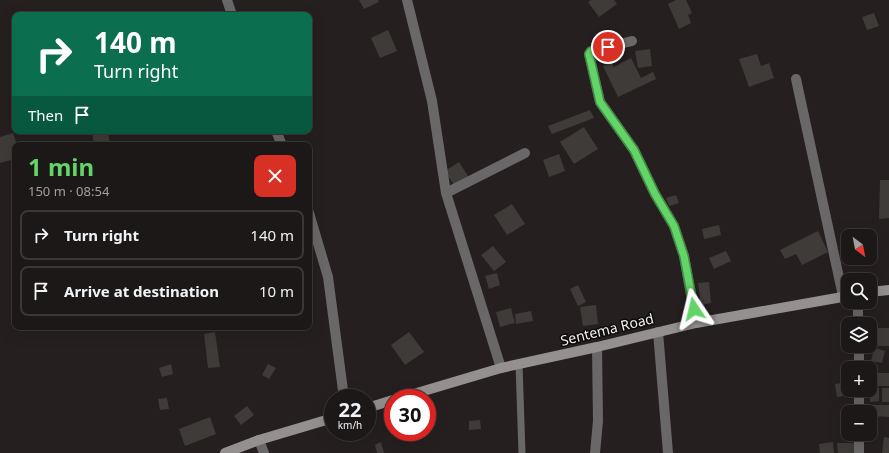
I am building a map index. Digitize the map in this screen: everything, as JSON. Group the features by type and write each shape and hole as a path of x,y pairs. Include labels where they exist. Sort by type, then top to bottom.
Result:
{"main road":[{"path":"877,291 889,290"},
{"name":"Sentema Road","path":"430,389 501,368 597,348 696,323 841,297"},
{"path":"225,453 259,440 324,421"}],"street":[{"path":"227,0 231,12"},
{"path":"407,0 432,101 446,193 501,368"},
{"path":"632,41 591,51 589,54 600,102 634,150 655,194 674,226 684,256 696,323"},
{"path":"796,79 841,278"},
{"path":"446,193 525,153"},
{"path":"312,223 328,277 343,389"},
{"path":"658,332 668,453"},
{"path":"595,453 598,421 597,348"},
{"path":"259,440 264,453"},
{"path":"859,441 859,453"}],"lane":[{"path":"519,364 522,453"}],"building":[{"path":"359,0 378,0 379,2 364,9"},
{"path":"591,0 614,0 617,4 599,17 588,2"},
{"path":"676,0 686,0 692,13 688,15 691,23 679,29 668,4"},
{"path":"874,13 879,26 867,30 862,17"},
{"path":"388,30 397,51 380,58 371,38"},
{"path":"650,49 652,66 638,68 635,51"},
{"path":"757,54 761,66 769,63 774,78 749,87 739,59"},
{"path":"631,58 641,78 653,72 656,79 618,97 603,66 611,62 614,67"},
{"path":"590,110 594,118 552,134 548,126"},
{"path":"584,127 598,149 574,164 560,142"},
{"path":"12,133 16,142 12,142 12,160 0,163 0,137"},
{"path":"92,134 108,134 110,142 94,142"},
{"path":"559,154 565,171 549,177 543,160"},
{"path":"459,162 468,176 454,185 445,171"},
{"path":"880,180 889,180 889,218 879,219"},
{"path":"676,195 679,203 669,206 666,198"},
{"path":"512,204 525,224 507,235 494,215"},
{"path":"719,225 721,235 704,239 702,229"},
{"path":"818,231 828,252 802,265 796,254 785,259 780,250"},
{"path":"493,246 506,262 494,271 481,255"},
{"path":"726,251 731,261 714,269 709,258"},
{"path":"497,273 500,285 489,289 485,276"},
{"path":"709,282 711,303 701,305 698,283"},
{"path":"578,285 586,302 578,306 570,289"},
{"path":"596,305 598,324 583,326 580,307"},
{"path":"511,308 515,323 500,327 496,312"},
{"path":"531,311 533,321 516,324 515,314"},
{"path":"878,328 889,328 889,346 878,346"},
{"path":"215,332 220,367 208,368 204,334"},
{"path":"409,332 424,352 405,365 391,345"},
{"path":"877,349 885,351 882,363 871,361 873,353 877,353"},
{"path":"171,364 173,374 162,377 159,368"},
{"path":"268,364 276,368 269,379 262,375"},
{"path":"877,373 889,373 889,386 877,386"},
{"path":"841,383 841,396 837,397 835,384"},
{"path":"877,388 879,388 879,401 870,402 870,397 877,397"},
{"path":"882,388 889,388 889,402 882,402"},
{"path":"167,398 169,409 160,410 158,399"},
{"path":"877,405 889,405 889,417 877,416"},
{"path":"247,406 254,415 241,425 234,416"},
{"path":"210,417 216,434 185,446 179,429"},
{"path":"480,420 481,429 469,430 469,421"},
{"path":"884,437 889,438 889,453 882,453"},
{"path":"381,442 384,453 377,453 375,445"},
{"path":"833,442 834,453 820,453 819,444"},
{"path":"837,443 857,443 857,453 838,453"}],"route":[{"path":"608,47 591,51 589,54 600,102 634,150 655,194 674,226 684,256 694,309"}]}
